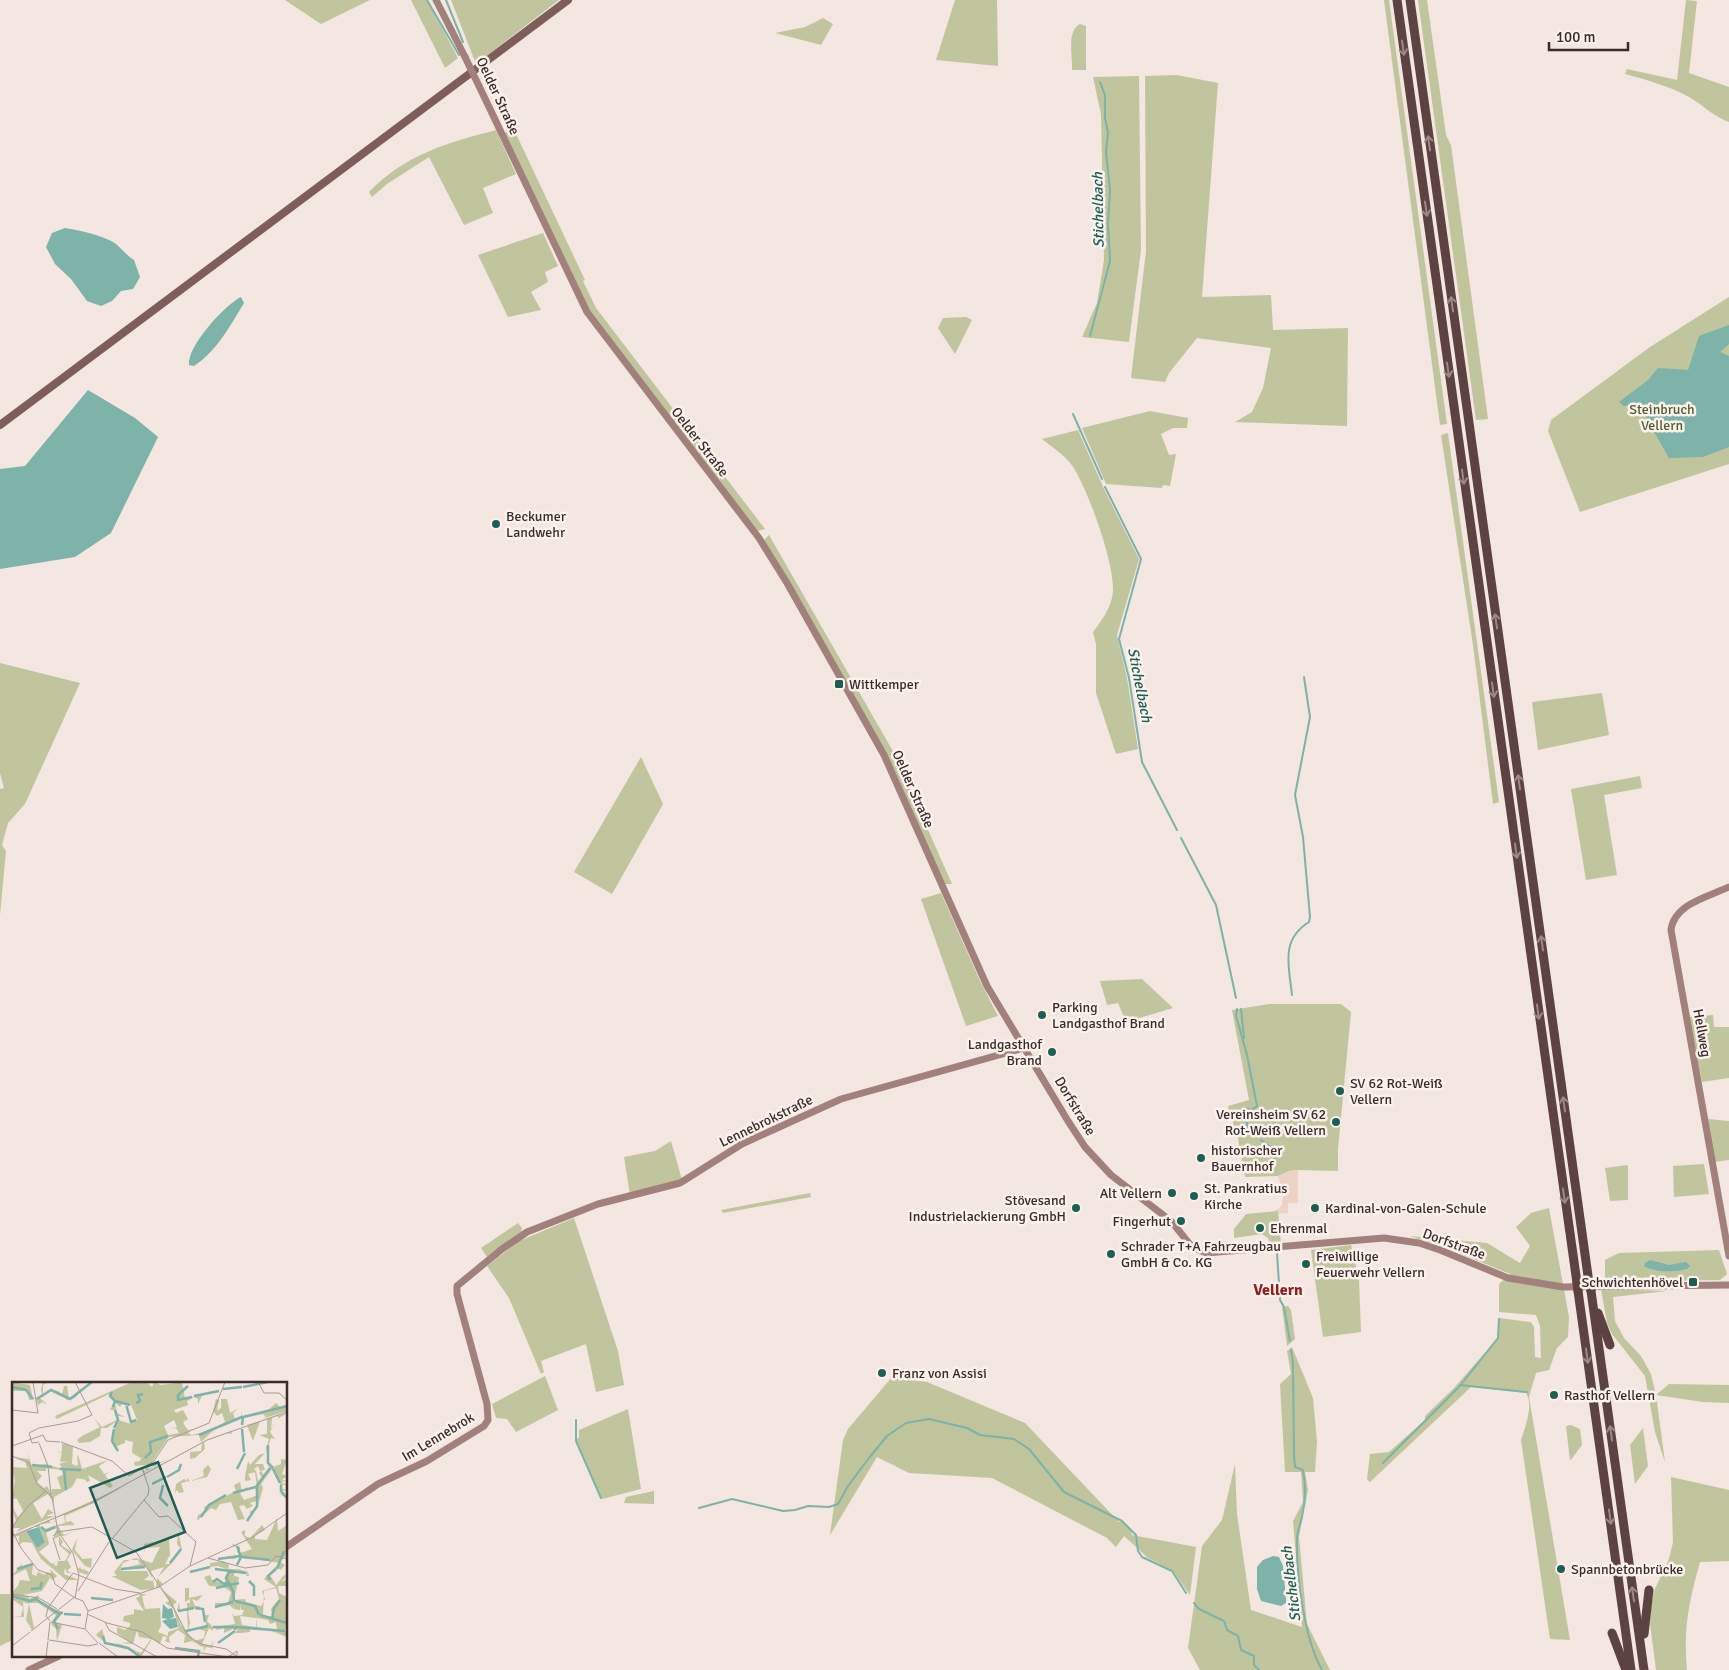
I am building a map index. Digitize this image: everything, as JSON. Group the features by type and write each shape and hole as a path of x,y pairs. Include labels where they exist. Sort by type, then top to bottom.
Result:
{"highway":[{"path":"1397,0 1631,1670"},
{"path":"1410,0 1644,1670"},
{"path":"1576,1328 1578,1317 1577,1287"},
{"path":"1590,1287 1610,1345"},
{"path":"1643,1660 1645,1610 1648,1590"},
{"path":"1612,1632 1626,1670"}],"main road":[{"path":"0,425 568,0"}],"street":[{"name":"Oelder Straße","path":"436,0 441,4 587,312 759,538 787,583 884,755 944,890"},
{"name":"Hellweg","path":"1729,887 1680,910 1672,922 1729,1256"},
{"name":"Dorfstraße","path":"944,890 986,986 1085,1147 1096,1161 1124,1186 1171,1221 1188,1242 1202,1252 1232,1252 1384,1238 1419,1243 1508,1278 1563,1287 1729,1285"},
{"name":"Lennebrokstraße","path":"527,1232 598,1204 680,1183 742,1144 841,1099 1024,1048"},
{"name":"Im Lennebrok","path":"288,1546 378,1484 427,1461 484,1426 488,1420 487,1404 457,1294 457,1286 502,1249 527,1232"},
{"path":"29,1670 55,1658"}],"green space":[{"path":"285,0 370,0 321,24"},
{"path":"411,0 427,0 458,58 445,68"},
{"path":"451,0 559,0 476,64"},
{"path":"955,0 997,0 998,66 936,60"},
{"path":"1384,0 1389,0 1447,424 1440,425"},
{"path":"1418,0 1427,0 1446,135 1451,145 1488,419 1476,420"},
{"path":"1686,0 1697,1 1689,73 1729,87 1729,122 1681,93 1625,74 1627,69 1677,80"},
{"path":"823,18 833,24 821,45 775,33 805,27"},
{"path":"1080,24 1086,26 1086,70 1072,70 1071,44 1073,32"},
{"path":"1177,75 1218,83 1202,297 1271,295 1273,330 1348,328 1347,426 1235,422 1252,412 1263,388 1271,348 1197,338 1169,373 1165,382 1131,378 1146,251 1145,76"},
{"path":"1139,76 1141,250 1129,342 1082,337 1097,303 1104,260 1101,114 1093,77"},
{"path":"507,115 585,280 583,281 596,308 765,529 757,531 589,312 505,133 510,130 505,119"},
{"path":"496,130 516,174 483,188 493,213 464,225 429,157 387,184 372,197 369,192 383,179 413,159 444,145"},
{"path":"543,233 558,266 545,272 548,282 531,292 541,310 508,317 478,255"},
{"name":"Steinbruch Vellern","path":"1729,297 1729,464 1580,512 1548,431 1551,420 1650,347"},
{"path":"966,317 972,320 955,354 938,328 943,318"},
{"path":"1150,411 1188,418 1187,428 1173,428 1161,434 1169,455 1176,454 1170,486 1163,485 1162,488 1106,484 1082,428"},
{"path":"1078,430 1104,489 1139,559 1117,635 1127,678 1138,749 1116,754 1096,693 1096,644 1093,632 1111,602 1113,591 1110,564 1100,529 1081,481 1072,465 1042,439"},
{"path":"1448,433 1499,802 1493,804 1473,645 1441,435"},
{"path":"769,535 894,753 952,884 944,884 892,765 764,540"},
{"path":"0,663 80,683 25,804 8,823 2,845 6,851 0,915 0,789 4,788 0,773"},
{"path":"1602,693 1609,735 1538,750 1532,702"},
{"path":"641,757 663,804 612,894 574,872"},
{"path":"1640,776 1642,788 1604,795 1617,875 1586,880 1571,789"},
{"path":"941,893 981,983 998,1016 966,1026 921,899"},
{"path":"1142,979 1173,1008 1126,1022 1118,1003 1107,1005 1100,981"},
{"path":"1269,1004 1341,1004 1351,1012 1338,1149 1338,1171 1298,1170 1289,1171 1278,1176 1245,1177 1238,1139 1228,1106 1249,1100 1232,1010"},
{"path":"1713,1015 1714,1027 1729,1027 1729,1078 1702,1082 1689,1017"},
{"path":"1708,1119 1729,1121 1729,1160 1715,1162"},
{"path":"671,1141 682,1180 630,1195 624,1157 655,1151"},
{"path":"1704,1164 1709,1194 1674,1197 1673,1166"},
{"path":"1628,1165 1628,1200 1610,1201 1605,1168"},
{"path":"810,1193 811,1197 723,1213 721,1210"},
{"path":"1549,1208 1569,1317 1568,1337 1557,1348 1549,1370 1536,1373 1529,1397 1570,1640 1550,1639 1521,1440 1529,1410 1526,1393 1471,1387 1370,1482 1367,1479 1370,1454 1389,1452 1425,1420 1425,1416 1454,1388 1497,1339 1499,1318 1531,1322 1534,1327 1535,1357 1541,1358 1540,1326 1536,1315 1499,1312 1499,1284 1510,1274 1442,1246 1409,1236 1487,1243 1520,1263 1530,1246 1516,1227 1531,1213"},
{"path":"1278,1211 1281,1244 1271,1245 1268,1238 1262,1234 1234,1238 1234,1229 1246,1214"},
{"path":"574,1218 618,1351 624,1385 596,1392 586,1344 541,1361 544,1372 541,1374 509,1298 487,1266 519,1241"},
{"path":"518,1223 522,1228 521,1232 487,1257 481,1248"},
{"path":"1351,1245 1359,1279 1361,1332 1323,1337 1311,1250"},
{"path":"1719,1250 1727,1274 1720,1280 1605,1282 1605,1260 1619,1253"},
{"path":"1601,1289 1667,1291 1613,1297 1615,1321 1624,1338 1641,1356 1651,1374 1656,1395 1665,1462 1655,1432 1645,1376 1612,1334 1607,1323"},
{"path":"1288,1306 1291,1310 1295,1339 1287,1346 1282,1307"},
{"path":"1292,1347 1313,1398 1317,1442 1315,1472 1305,1472 1308,1490 1299,1537 1307,1624 1330,1670 1200,1670 1188,1648 1202,1546 1222,1520 1235,1464 1237,1514 1251,1610 1302,1627 1293,1521 1303,1502 1301,1472 1285,1472 1280,1384 1291,1374 1287,1351"},
{"path":"545,1376 558,1410 516,1432 507,1419 496,1418 492,1404"},
{"path":"892,1377 927,1382 1025,1423 1119,1522 1122,1521 1130,1528 1132,1535 1196,1547 1190,1595 1172,1570 1148,1558 1124,1536 1116,1547 1107,1538 992,1478 909,1473 877,1457 830,1535 843,1440 848,1429"},
{"path":"1669,1384 1729,1385 1729,1403 1703,1402 1656,1395"},
{"path":"628,1409 641,1489 602,1499 576,1439 579,1438 579,1430"},
{"path":"1571,1425 1580,1429 1582,1445 1570,1461 1566,1426"},
{"path":"1643,1428 1648,1466 1635,1484 1630,1445"},
{"path":"1671,1477 1729,1490 1729,1561 1700,1562 1686,1628 1687,1670 1656,1670 1650,1624 1654,1591 1669,1559 1673,1542"},
{"path":"654,1491 654,1504 624,1503 626,1497"},
{"path":"0,1594 10,1594 12,1640 0,1646"}],"shaded area":[{"path":"1298,1170 1298,1203 1288,1203 1288,1213 1278,1214 1278,1211 1274,1211 1282,1206 1283,1195 1278,1176 1289,1171"}],"water":[{"path":"65,228 106,238 134,260 140,277 133,289 121,291 112,301 101,306 87,301 71,279 55,264 46,247 52,233"},
{"path":"241,297 244,303 216,346 194,366 189,365 190,357 200,337 226,308"},
{"path":"1729,325 1729,344 1720,352 1729,356 1729,447 1703,457 1669,458 1645,416 1634,404 1624,406 1619,402 1648,380 1658,368 1688,370 1699,336"},
{"path":"88,390 135,418 158,437 111,533 75,557 0,569 0,469 25,466"},
{"path":"1650,1260 1669,1265 1686,1262 1690,1266 1682,1270 1659,1271 1644,1266"},
{"path":"1273,1556 1279,1557 1283,1566 1286,1603 1281,1606 1261,1601 1257,1589 1257,1567 1263,1560"}],"waterway":[{"path":"427,0 459,55"},
{"path":"446,0 463,42"},
{"name":"Stichelbach","path":"1090,336 1110,261 1108,224 1110,190 1106,152 1108,133 1105,118 1105,95 1100,82"},
{"name":"Stichelbach","path":"1073,414 1102,479"},
{"name":"Stichelbach","path":"1105,487 1141,559 1119,639 1129,678 1142,762 1177,830"},
{"path":"1292,995 1288,964 1290,945 1300,929 1309,922 1310,917 1303,837 1295,795 1310,717 1304,677"},
{"name":"Stichelbach","path":"1181,838 1216,905 1236,998"},
{"name":"Stichelbach","path":"1237,1009 1236,1016 1247,1055 1257,1106 1252,1110 1244,1108 1241,1111 1242,1118 1247,1122 1247,1129 1253,1132 1256,1127 1260,1130 1261,1136"},
{"path":"1241,1009 1244,1038"},
{"name":"Stichelbach","path":"1257,1172 1270,1166 1275,1157 1274,1149 1261,1140"},
{"name":"Stichelbach","path":"1277,1253 1280,1300 1284,1307 1290,1341"},
{"path":"1383,1463 1459,1387 1498,1338 1499,1319"},
{"name":"Stichelbach","path":"1291,1350 1293,1363 1295,1467 1303,1470 1305,1487 1304,1504 1297,1535 1298,1570 1302,1606 1310,1641 1322,1670"},
{"path":"1460,1385 1527,1392"},
{"path":"699,1508 732,1499 783,1511 808,1506 829,1507 838,1504 848,1486 887,1436 906,1423 929,1419 967,1428 980,1435 1014,1439 1029,1449 1064,1492 1122,1521 1136,1535 1138,1551 1142,1557 1172,1571 1186,1593"},
{"path":"576,1420 576,1441 601,1498"},
{"path":"1194,1603 1199,1609 1224,1621 1227,1630 1238,1636 1241,1650 1254,1656 1254,1665 1259,1670"}],"place":[{"name":"Beckumer Landwehr","path":"496,524"},
{"name":"Wittkemper","path":"839,684"},
{"name":"Parking Landgasthof Brand","path":"1042,1015"},
{"name":"Landgasthof Brand","path":"1052,1052"},
{"name":"SV 62 Rot-Weiß Vellern","path":"1340,1091"},
{"name":"Vereinsheim SV 62 Rot-Weiß Vellern","path":"1336,1122"},
{"name":"historischer Bauernhof","path":"1201,1158"},
{"name":"Alt Vellern","path":"1172,1193"},
{"name":"St. Pankratius Kirche","path":"1194,1196"},
{"name":"Stövesand Industrielackierung GmbH","path":"1076,1208"},
{"name":"Kardinal-von-Galen-Schule","path":"1315,1208"},
{"name":"Fingerhut","path":"1181,1221"},
{"name":"Ehrenmal","path":"1260,1228"},
{"name":"Schrader T+A Fahrzeugbau GmbH & Co. KG","path":"1111,1254"},
{"name":"Freiwillige Feuerwehr Vellern","path":"1306,1264"},
{"name":"Schwichtenhövel","path":"1693,1282"},
{"name":"Franz von Assisi","path":"882,1373"},
{"name":"Rasthof Vellern","path":"1554,1395"},
{"name":"Spannbetonbrücke","path":"1561,1569"}],"district":[{"name":"Vellern","path":"1278,1290"}]}
